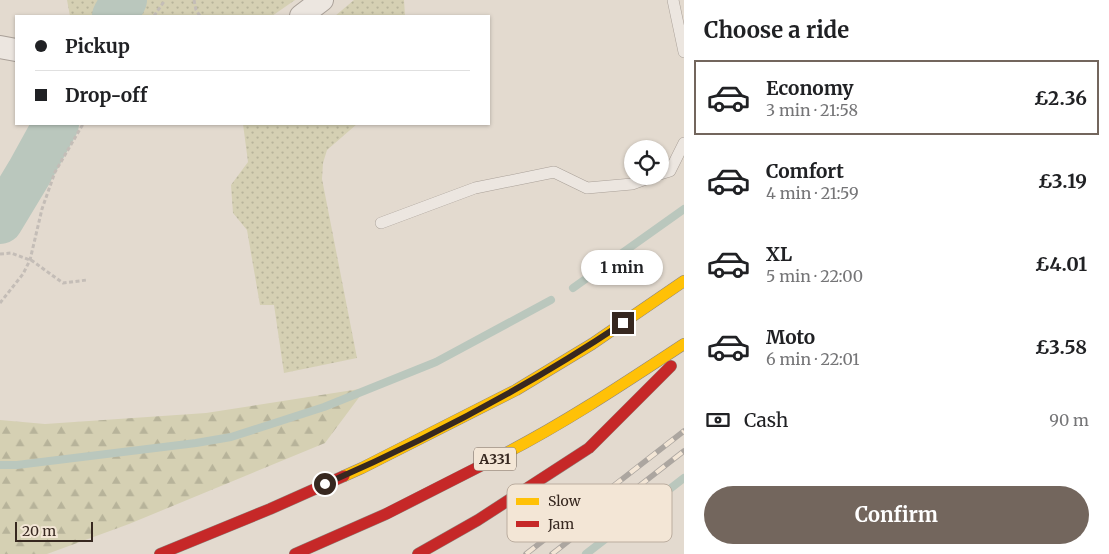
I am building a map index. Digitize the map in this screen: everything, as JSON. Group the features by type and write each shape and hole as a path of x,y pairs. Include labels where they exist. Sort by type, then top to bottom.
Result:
{"highway":[{"path":"160,554 270,509 362,468 508,394 592,344 684,280"},
{"name":"A331","path":"294,554 386,514 525,443 615,389 684,344"},
{"path":"534,484 589,448 684,353"},
{"path":"418,554 507,501"}],"street":[{"path":"302,15 322,0"},
{"path":"0,47 15,50"}],"lane":[{"path":"673,0 684,52"},
{"path":"669,171 684,143"},
{"path":"381,223 475,188 554,172 587,188 624,185"}],"path":[{"path":"155,15 165,0"},
{"path":"194,0 199,15"},
{"path":"0,303 23,274 30,260 42,209 55,172 81,125"},
{"path":"0,254 11,253 30,260 63,283 87,280"}],"green space":[{"path":"67,0 119,0 112,15 70,15"},
{"path":"129,0 295,0 273,15 121,15"},
{"path":"354,0 404,0 405,15 336,15"},
{"path":"243,125 356,125 327,150 323,163 322,179 357,358 284,373 274,305 260,305 247,230 233,213 231,185 248,162"},
{"path":"366,388 325,443 129,524 47,554 0,554 0,420 45,424 206,413"}],"waterway":[{"path":"116,15 124,0"},
{"path":"0,221 55,125"},
{"path":"573,288 684,209"},
{"path":"0,465 17,465 231,437 324,407 436,362 551,300"},
{"path":"672,487 684,478"},
{"path":"586,554 601,542"}],"railway":[{"path":"616,484 684,431"},
{"path":"642,484 684,451"},
{"path":"526,554 541,542"},
{"path":"552,554 567,542"}],"traffic: slow":[{"path":"344,476 516,390 592,344 684,281"},
{"path":"506,453 619,387 684,344"}],"traffic: jam":[{"path":"534,484 589,448 671,366"},
{"path":"295,554 386,514 506,453"},
{"path":"160,554 270,509 344,476"},
{"path":"418,554 507,501"}],"route":[{"path":"325,484 362,468 516,390 623,323"}]}
